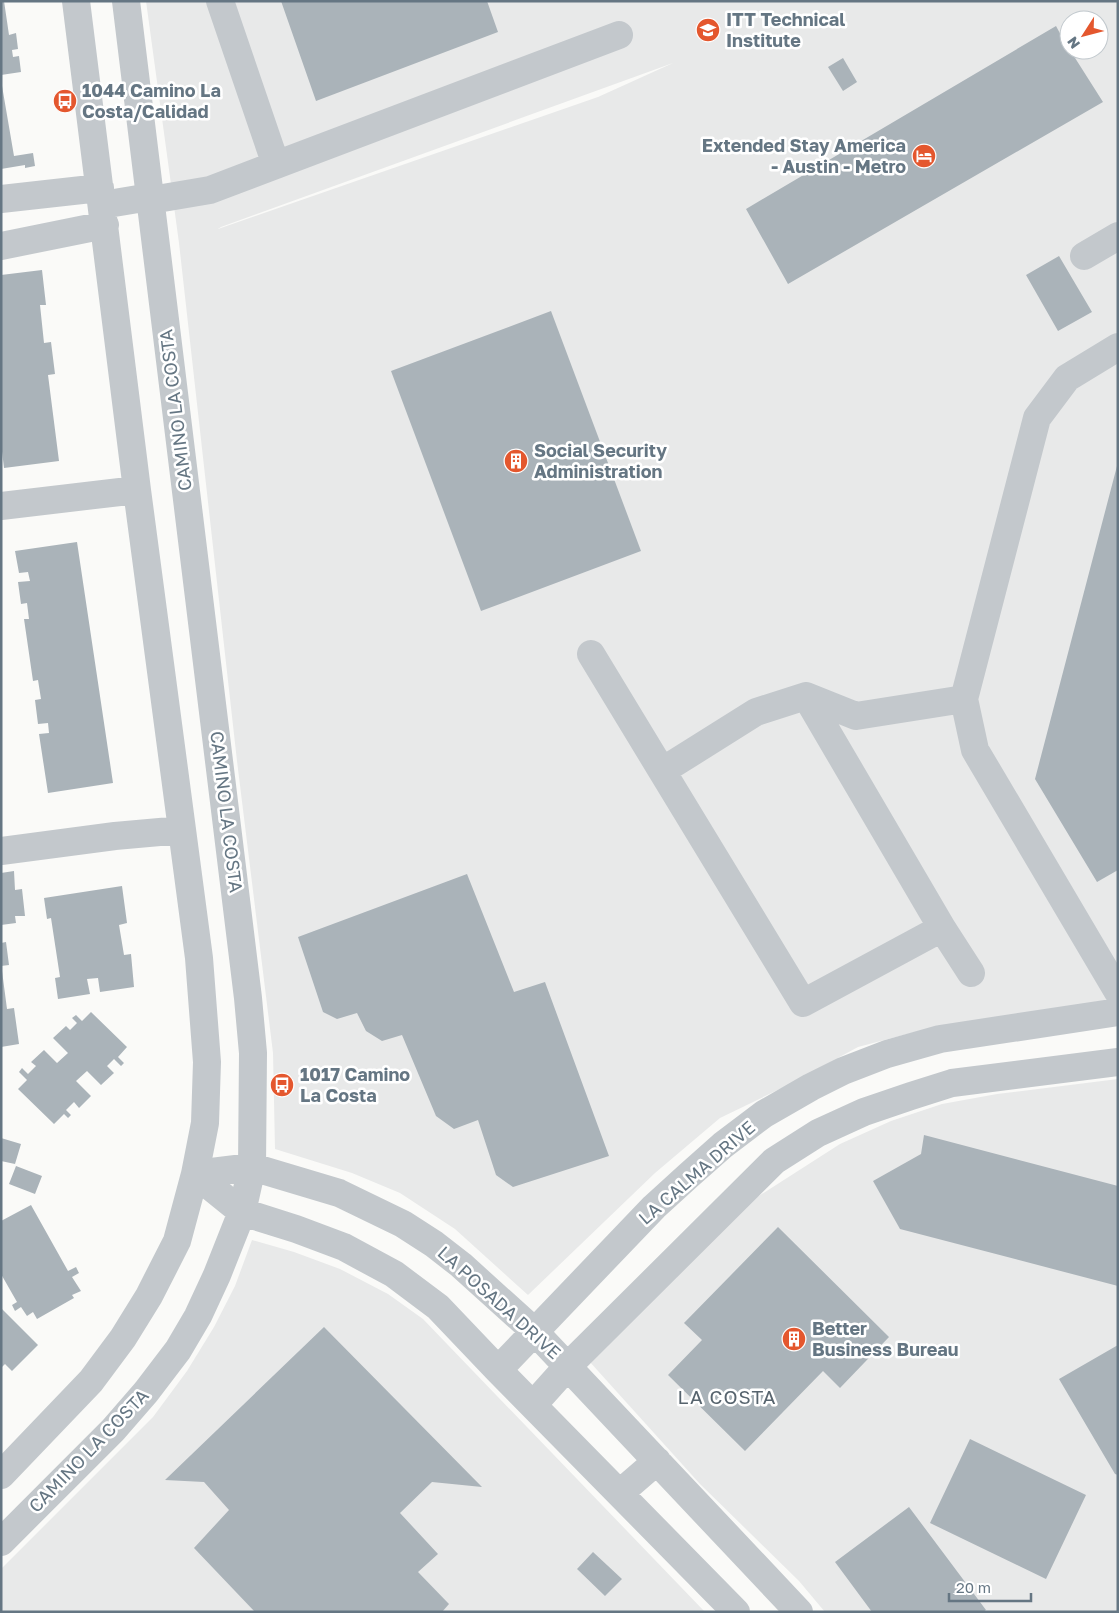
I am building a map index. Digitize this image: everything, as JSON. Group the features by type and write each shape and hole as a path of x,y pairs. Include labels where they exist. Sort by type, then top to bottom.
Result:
{"street":[{"path":"1,1475 91,1381 123,1338 150,1296 177,1241 195,1174 205,1123 207,1062 200,958 137,490 76,1"},
{"name":"CAMINO LA COSTA","path":"1,1542 113,1430 146,1392 178,1350 198,1316 217,1275 242,1212 252,1167 253,1053 248,998 126,1"},
{"path":"220,1 276,165"},
{"path":"1,199 102,206 210,190 620,34"},
{"path":"1,246 102,206"},
{"path":"1084,256 1118,236"},
{"path":"1118,346 1067,378 1037,418 964,699 975,750 1118,992"},
{"path":"1,506 137,490"},
{"path":"591,654 802,1003 942,928"},
{"path":"662,771 756,712 806,696 856,716 964,699"},
{"path":"806,696 970,973"},
{"path":"1,851 115,836 182,830"},
{"name":"LA CALMA DRIVE","path":"498,1370 648,1214 723,1146 764,1114 843,1071 887,1054 940,1039 1118,1012"},
{"path":"533,1405 568,1366 774,1161 818,1133 864,1112 952,1083 1118,1062"},
{"name":"LA POSADA DRIVE","path":"195,1174 252,1167 339,1193 403,1224 434,1244 461,1265 534,1331 799,1612"},
{"path":"195,1174 242,1212 344,1247 394,1274 438,1307 736,1612"},
{"path":"620,1493 657,1461"}],"shaded area":[{"path":"146,1 1118,1 1118,998 911,1033 858,1047 788,1085 720,1118 655,1173 528,1295 455,1229 400,1193 352,1173 275,1149 273,1053 237,761 179,243","holes":["673,63 598,97 218,229"]},
{"path":"1118,1079 1118,1612 825,1612 799,1581 700,1484 589,1361 754,1199 840,1144 891,1121 942,1104 997,1094"},
{"path":"252,1240 294,1252 340,1269 388,1294 423,1319 705,1612 1,1612 1,1569 153,1417 187,1371 214,1327 235,1286"}],"building":[{"path":"1,1 4,1 9,35 16,33 18,49 12,50 13,57 19,56 21,72 1,75"},
{"path":"281,1 487,1 498,32 316,101"},
{"name":"Extended Stay America - Austin - Metro","path":"1056,26 1059,32 1059,60 1076,60 1103,102 788,284 746,209"},
{"path":"843,58 857,82 843,91 828,67"},
{"path":"1,80 14,156 33,153 35,166 25,168 25,165 1,169"},
{"path":"1059,256 1092,312 1058,331 1026,275"},
{"path":"42,270 46,305 40,305 44,343 51,342 55,374 48,375 59,461 4,468 1,443 1,275"},
{"name":"Social Security Administration","path":"551,311 641,551 481,611 391,371"},
{"path":"1117,466 1118,870 1097,882 1035,779"},
{"path":"77,542 113,783 48,793 39,734 49,733 48,723 38,724 35,700 41,699 38,680 33,681 24,619 29,619 27,603 21,604 18,582 30,581 28,572 19,573 15,551"},
{"path":"14,871 15,890 22,889 25,916 15,916 16,923 1,925 1,873"},
{"path":"467,874 514,992 545,982 609,1156 513,1187 496,1175 478,1120 454,1129 436,1116 402,1035 382,1041 366,1031 357,1013 337,1019 323,1012 298,937"},
{"path":"122,886 127,923 119,925 124,955 131,954 134,987 100,992 98,978 87,979 90,994 58,999 55,978 60,977 51,918 47,919 44,898"},
{"path":"6,942 9,965 1,966 1,943"},
{"path":"1,971 7,1009 14,1008 19,1044 1,1047"},
{"path":"91,1012 127,1047 118,1057 124,1063 121,1066 114,1059 107,1066 114,1073 101,1085 87,1071 76,1081 91,1096 79,1108 74,1102 66,1110 71,1115 68,1118 64,1114 54,1124 18,1089 27,1080 19,1072 22,1068 28,1074 36,1066 31,1062 44,1050 57,1063 68,1053 53,1038 66,1026 70,1030 77,1023 72,1018 76,1015 82,1021"},
{"path":"924,1135 1118,1186 1118,1286 900,1229 873,1181 921,1154"},
{"path":"1,1138 21,1144 15,1164 1,1161"},
{"path":"16,1166 42,1176 35,1194 9,1184"},
{"path":"31,1205 68,1271 76,1267 79,1273 72,1277 81,1291 72,1295 74,1298 37,1319 33,1312 27,1316 21,1307 15,1311 12,1305 17,1302 1,1274 1,1221"},
{"name":"Better Business Bureau","path":"778,1227 889,1337 840,1388 823,1371 745,1451 668,1375 702,1340 684,1323"},
{"path":"1,1308 38,1345 12,1371 5,1364 1,1368"},
{"path":"324,1327 482,1487 432,1482 400,1513 438,1554 418,1572 449,1604 442,1612 255,1612 194,1548 229,1510 204,1482 165,1480"},
{"path":"1118,1345 1118,1475 1115,1474 1059,1379"},
{"path":"970,1439 1086,1495 1046,1579 930,1523"},
{"path":"909,1507 986,1610 983,1612 872,1612 835,1562"},
{"path":"593,1552 622,1579 605,1596 577,1569"}],"place":[{"name":"ITT Technical Institute","path":"708,30"},
{"name":"1044 Camino La Costa/Calidad","path":"65,101"},
{"name":"Extended Stay America - Austin - Metro","path":"924,156"},
{"name":"Social Security Administration","path":"516,461"},
{"name":"1017 Camino La Costa","path":"282,1085"},
{"name":"Better Business Bureau","path":"794,1339"}],"district":[{"name":"LA COSTA","path":"727,1397"}]}
